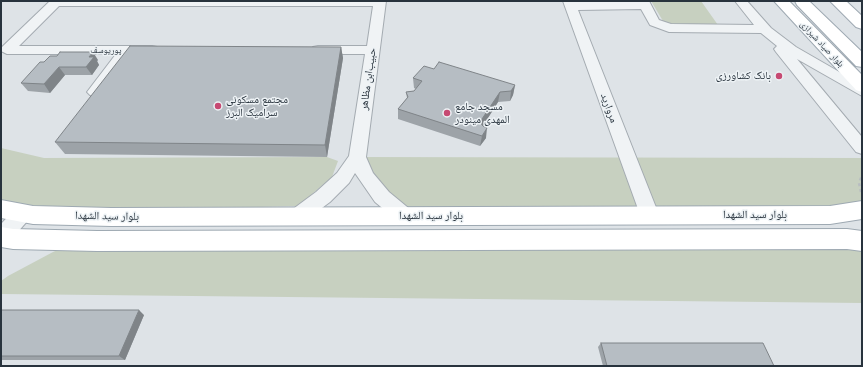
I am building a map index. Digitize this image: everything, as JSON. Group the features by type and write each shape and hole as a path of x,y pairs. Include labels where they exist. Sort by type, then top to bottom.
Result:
{"main road":[{"name":"بلوار صیاد شیرازی","path":"781,1 862,86"},
{"name":"بلوار صیاد شیرازی","path":"801,1 862,62"},
{"path":"837,1 862,24"},
{"name":"بلوار سید الشهدا","path":"12,211 33,215 111,217 830,215 862,202"},
{"path":"1,237 13,239 97,242 831,239 862,241"}],"street":[{"path":"741,1 862,148"},
{"path":"56,2 380,2"},
{"name":"پوریوسف","path":"56,2 7,50 166,50"},
{"name":"حبیب‌ابن مظاهر","path":"358,157 380,2"},
{"path":"570,3 644,3 654,22 669,28 765,30 791,50 862,91"},
{"name":"مروارید","path":"570,3 649,215"},
{"path":"86,105 126,50"},
{"path":"301,50 372,50"},
{"path":"358,157 366,177 382,197 405,216"},
{"path":"296,216 323,198 343,178 358,157"},
{"path":"1,237 12,211"}],"path":[{"path":"862,175 859,183 862,202"}],"green space":[{"path":"651,1 701,1 718,25 667,24 663,21"},
{"path":"1,148 44,158 327,157 338,161 332,177 298,206 118,211 42,209 1,202"},
{"path":"357,157 862,158 862,210 405,216"},
{"path":"77,241 862,241 862,303 1,294 1,281 8,276"}],"building":[{"name":"مجتمع مسکونی سرامیک البرز","path":"130,46 341,47 325,145 55,142"},
{"path":"60,52 93,52 89,57 94,57 86,67 59,67 44,84 21,83 40,62 44,62 50,56 57,56"},
{"name":"مسجد جامع المهدی مینودر","path":"439,62 515,85 511,91 500,92 480,122 487,128 482,136 398,109 408,97 406,92 414,91 422,81 413,78 424,66 434,69"},
{"path":"1,310 139,310 119,356 1,356"},
{"path":"601,343 763,343 774,366 607,366"}],"place":[{"name":"بانک کشاورزی","path":"779,76"},
{"name":"مجتمع مسکونی سرامیک البرز","path":"218,106"},
{"name":"مسجد جامع المهدی مینودر","path":"447,113"}]}
